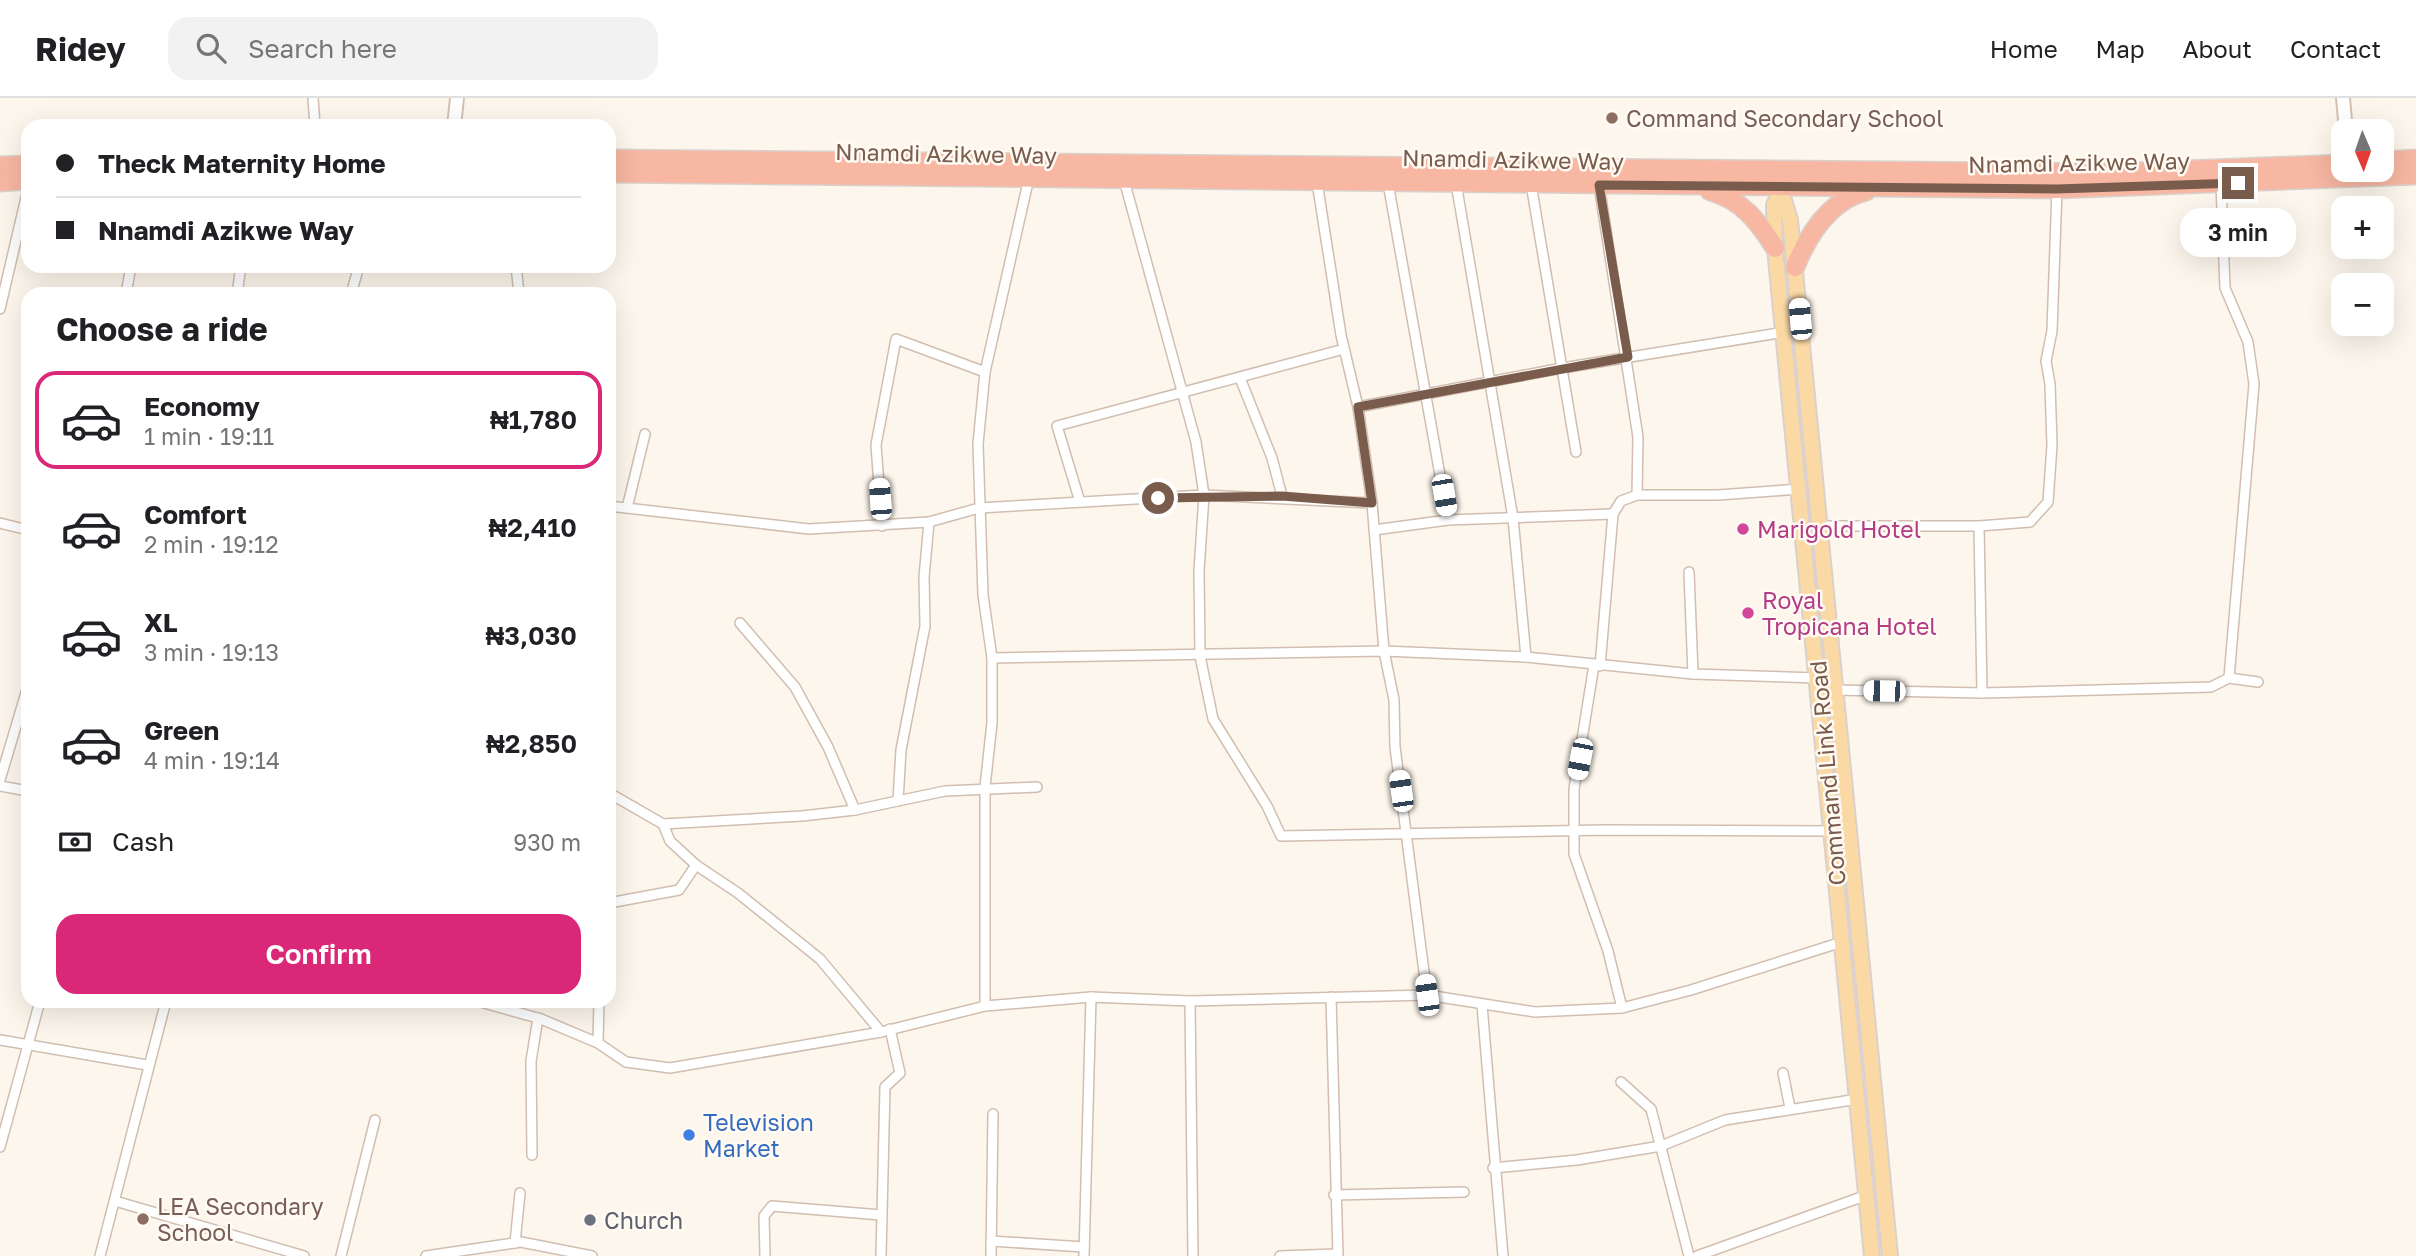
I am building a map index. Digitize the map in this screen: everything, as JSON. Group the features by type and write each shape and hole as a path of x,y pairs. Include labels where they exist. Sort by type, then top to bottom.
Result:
{"highway":[{"name":"Nnamdi Azikwe Way","path":"616,159 2109,173 2331,164"},
{"path":"2394,160 2416,159"},
{"path":"0,166 21,165"},
{"name":"Nnamdi Azikwe Way","path":"616,173 2057,189 2416,174"},
{"path":"0,182 21,180"},
{"path":"1682,186 1712,191 1737,203 1759,222 1775,248"},
{"path":"1795,267 1811,234 1832,209 1859,192 1891,187"}],"main road":[{"path":"1730,171 1757,175 1780,187 1797,176 1812,171"},
{"name":"Command Link Road","path":"1780,187 1773,215 1775,248 1872,1256"},
{"name":"Command Link Road","path":"1780,187 1790,220 1795,267 1890,1256"},
{"path":"1826,770 1842,768"}],"street":[{"path":"313,98 314,119"},
{"path":"455,119 457,98"},
{"path":"2343,98 2345,119"},
{"path":"985,1006 985,787 992,723 992,658 984,594 978,444 985,372 1029,178"},
{"path":"1124,180 1196,442 1204,495 1199,571 1200,656 1213,719 1268,806 1281,836 1407,836 1575,831 1833,831"},
{"path":"1317,182 1344,349 1358,407 1372,503 1384,652 1394,700 1395,747 1427,995"},
{"path":"1388,183 1448,520"},
{"path":"1456,183 1513,518 1526,657"},
{"path":"1531,184 1576,452"},
{"path":"2221,184 2225,288 2248,342 2254,384 2229,678"},
{"path":"1599,185 1628,357 1638,437 1637,495"},
{"path":"1819,526 1979,526 2030,522 2048,502 2052,445 2050,384 2046,361 2052,331 2057,189"},
{"path":"0,309 21,219"},
{"path":"1358,407 1491,380 1785,332"},
{"path":"882,526 876,445 896,338 985,372"},
{"path":"1080,502 1057,426 1344,349"},
{"path":"1240,378 1272,458 1282,496"},
{"path":"627,508 645,433"},
{"path":"1622,1007 1608,951 1574,853 1574,789 1597,665 1612,514 1621,501 1637,495 1718,495 1800,489"},
{"path":"616,507 809,530 929,522 979,508 1204,495 1282,496 1372,503"},
{"path":"1374,530 1448,520 1612,514"},
{"path":"898,801 901,750 925,626 924,577 929,522"},
{"path":"0,523 21,528"},
{"path":"1979,526 1982,693"},
{"path":"1689,572 1693,674"},
{"path":"740,623 795,687 828,747 855,810"},
{"path":"992,658 1384,652 1526,657 1693,674 1818,678"},
{"path":"1835,690 1982,693 2211,687 2229,678 2258,682"},
{"path":"0,780 21,710"},
{"path":"0,786 21,790"},
{"path":"616,797 663,824 855,810 945,791 985,787 1037,787"},
{"path":"663,824 670,841 696,865 738,893 820,959 886,1031 900,1073 885,1087 881,1256"},
{"path":"616,902 679,890 696,865"},
{"path":"502,1008 538,1018 598,1043 626,1062 670,1068 886,1031 985,1006 1091,997 1190,1001 1427,995 1535,1012 1622,1007 1691,990 1842,942"},
{"path":"991,1241 1084,1252 1091,997"},
{"path":"1280,1256 1338,1255 1334,1195 1331,997"},
{"path":"1190,1001 1194,1256"},
{"path":"1482,1005 1493,1168 1503,1256"},
{"path":"0,1147 26,1043 38,1008"},
{"path":"100,1256 147,1065 164,1008"},
{"path":"598,1043 599,1008"},
{"path":"532,1155 531,1061 538,1018"},
{"path":"0,1040 147,1065"},
{"path":"1783,1073 1790,1108"},
{"path":"1620,1082 1651,1109 1689,1256"},
{"path":"1493,1168 1577,1160 1661,1146 1725,1120 1858,1099"},
{"path":"991,1256 993,1114"},
{"path":"341,1256 375,1120"},
{"path":"1334,1195 1464,1192"},
{"path":"515,1243 520,1193"},
{"path":"1698,1256 1867,1195"},
{"path":"115,1201 304,1256"},
{"path":"765,1256 764,1216 772,1206 881,1214"},
{"path":"426,1256 515,1243 592,1256"}],"place":[{"name":"Command Secondary School","path":"1612,118"},
{"name":"Marigold Hotel","path":"1743,529"},
{"name":"Royal Tropicana Hotel","path":"1748,613"},
{"name":"Television Market","path":"689,1135"},
{"name":"LEA Secondary School","path":"143,1219"},
{"name":"Church","path":"590,1220"}],"route":[{"path":"1158,498 1204,495 1282,496 1372,503 1358,407 1491,380 1628,357 1599,185 2057,189 2238,183"}]}
